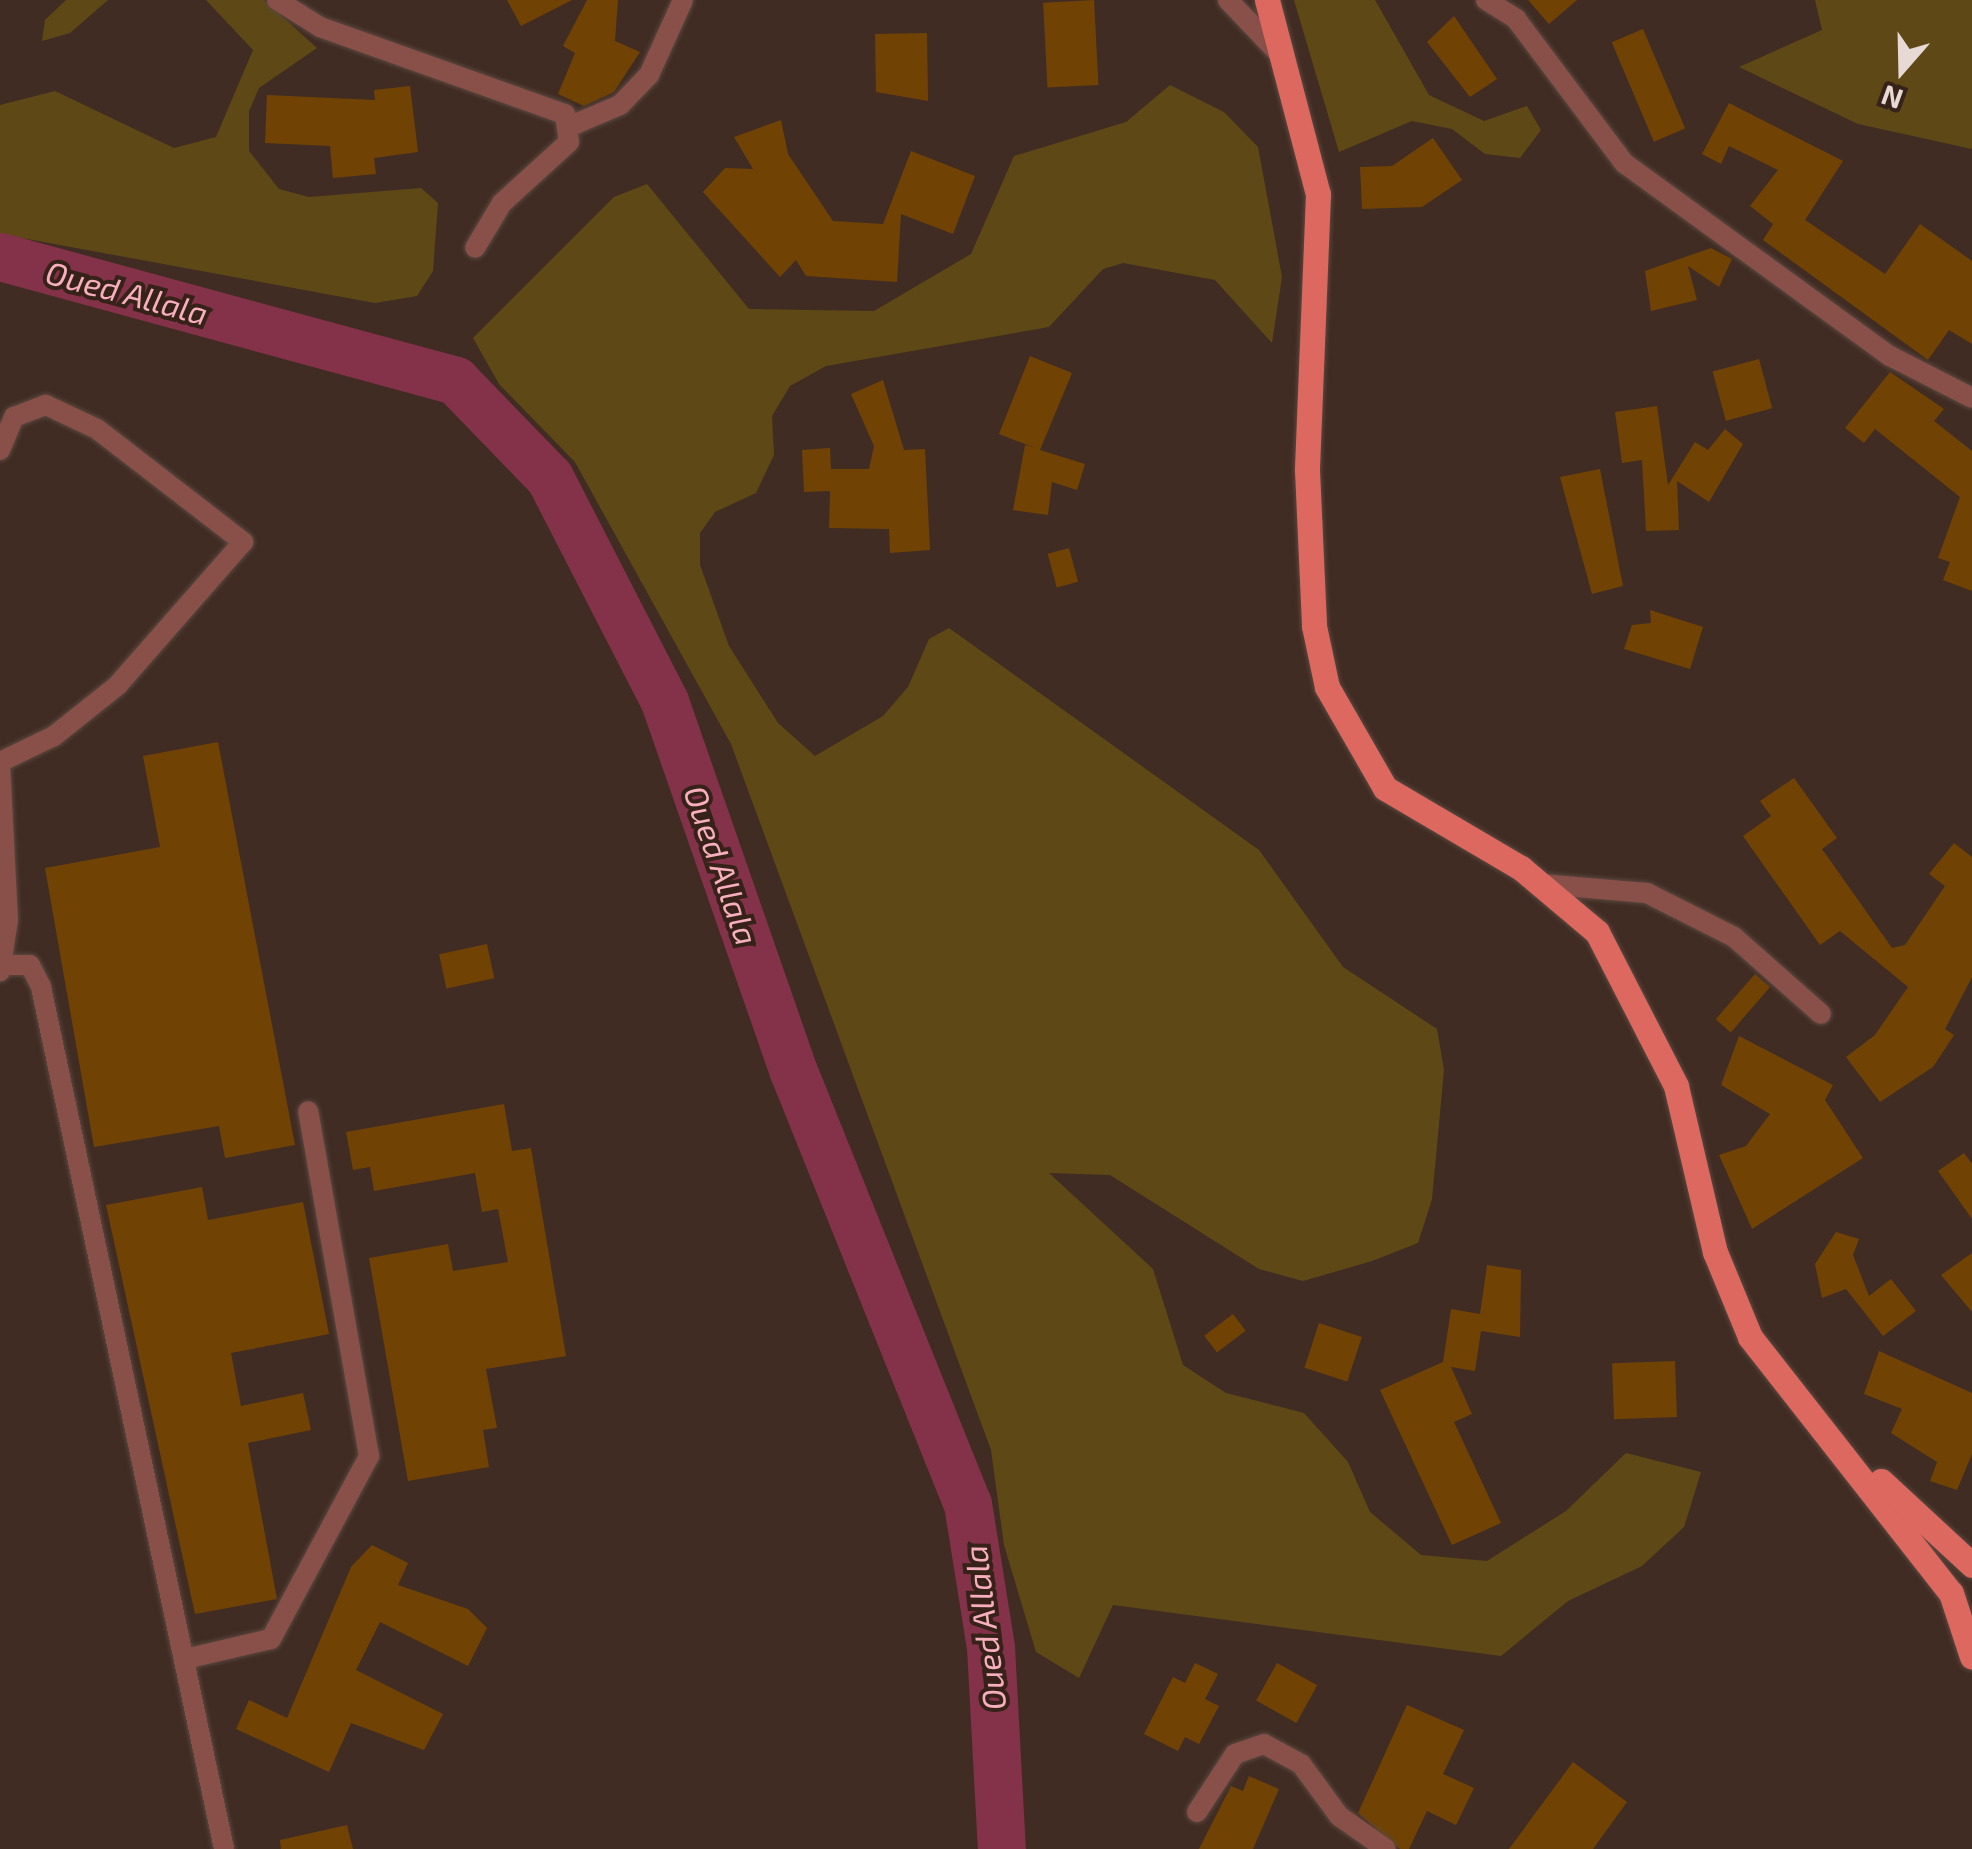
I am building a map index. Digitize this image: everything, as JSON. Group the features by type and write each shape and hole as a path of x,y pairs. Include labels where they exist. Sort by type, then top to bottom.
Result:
{"main road":[{"path":"1267,0 1318,194 1307,470 1314,626 1328,687 1385,788 1542,884 1597,932 1676,1086 1716,1252 1750,1337 1858,1464 1950,1593 1972,1656"},
{"path":"1858,1464 1972,1565"}],"street":[{"path":"277,0 320,27 544,102 573,125"},
{"path":"475,248 502,203 566,144 573,125 620,105 649,75 684,0"},
{"path":"1228,0 1284,60"},
{"path":"1486,0 1516,19 1624,162 1890,356 1972,398"},
{"path":"0,450 14,417 46,405 97,428 243,542 118,685 54,736 0,762 1,968 30,965 42,987 224,1849"},
{"path":"1542,884 1647,893 1734,937 1820,1014"},
{"path":"185,1659 270,1638 368,1456 308,1111"},
{"path":"1198,1812 1235,1754 1264,1744 1301,1764 1339,1816 1386,1849"}],"shaded area":[{"path":"66,0 108,0 70,33 42,41 45,20"},
{"path":"206,0 264,0 317,48 259,88 249,111 249,151 279,189 309,197 421,188 438,203 433,271 417,296 375,303 0,234 0,105 55,91 174,148 216,137 253,50"},
{"path":"1294,0 1375,0 1429,95 1484,121 1527,106 1541,130 1520,158 1485,154 1452,129 1412,121 1339,152"},
{"path":"1815,0 1972,0 1972,149 1858,124 1739,67 1822,30"},
{"path":"1170,85 1224,112 1258,147 1282,277 1272,343 1215,280 1123,263 1103,269 1049,327 826,366 790,386 772,416 774,455 756,493 715,512 700,533 700,565 729,646 778,723 815,756 883,716 908,687 929,639 949,628 1259,850 1343,967 1437,1029 1444,1070 1432,1199 1418,1243 1372,1261 1303,1281 1259,1269 1110,1175 1049,1173 1153,1269 1183,1365 1226,1393 1304,1413 1348,1462 1370,1512 1421,1555 1487,1561 1566,1511 1626,1453 1701,1472 1684,1527 1642,1566 1568,1601 1501,1656 1113,1605 1079,1678 1036,1652 1004,1545 991,1450 731,744 575,462 499,384 473,338 614,197 647,184 749,309 874,311 971,254 1014,156 1126,122"}],"building":[{"path":"507,0 572,0 521,26"},
{"path":"587,0 618,0 615,41 640,52 614,92 584,106 558,94 575,53 563,46"},
{"path":"1094,0 1098,85 1048,88 1043,3"},
{"path":"1528,0 1577,0 1549,24"},
{"path":"1454,16 1497,79 1470,97 1427,42"},
{"path":"1643,29 1685,128 1654,142 1612,42"},
{"path":"927,33 928,101 876,92 875,34"},
{"path":"410,86 418,152 374,158 376,174 333,178 330,146 265,143 267,95 375,100 374,90"},
{"path":"1729,103 1843,161 1805,220 1885,274 1920,224 1972,261 1972,344 1949,330 1928,360 1763,240 1773,224 1750,206 1778,170 1729,146 1721,164 1702,154"},
{"path":"781,120 788,154 833,221 883,224 911,151 975,176 953,234 901,214 897,282 806,276 796,260 780,277 703,192 725,168 753,169 734,137"},
{"path":"1433,138 1462,180 1422,207 1362,209 1360,167 1392,166"},
{"path":"1711,248 1732,259 1719,287 1688,266 1697,300 1651,311 1645,271"},
{"path":"1030,356 1072,373 1040,450 1085,464 1077,490 1052,482 1048,515 1013,510 1025,445 1035,448 999,434"},
{"path":"1759,359 1772,408 1726,421 1713,371"},
{"path":"1890,372 1944,409 1934,421 1972,451 1972,591 1943,580 1950,562 1938,558 1960,497 1875,429 1864,443 1845,428"},
{"path":"883,380 904,450 925,449 930,550 890,553 889,529 829,528 830,491 804,492 802,450 830,448 831,469 869,469 874,446 851,394"},
{"path":"1657,406 1668,485 1695,442 1708,450 1725,429 1743,444 1709,502 1677,481 1679,530 1646,531 1642,460 1622,463 1615,412"},
{"path":"1600,469 1623,586 1592,594 1560,477"},
{"path":"1069,548 1078,582 1057,588 1048,554"},
{"path":"1650,610 1703,627 1690,669 1624,649 1632,625 1651,623"},
{"path":"218,742 295,1145 225,1158 219,1126 94,1147 45,868 160,847 143,756"},
{"path":"1794,778 1837,838 1822,849 1892,948 1905,945 1945,886 1929,874 1954,843 1972,857 1972,977 1945,1029 1954,1035 1933,1067 1880,1102 1846,1057 1875,1035 1908,987 1840,931 1820,945 1743,836 1771,816 1760,801"},
{"path":"487,944 494,978 446,988 439,954"},
{"path":"1755,974 1770,987 1731,1032 1716,1019"},
{"path":"1739,1036 1833,1085 1825,1100 1863,1158 1752,1229 1719,1155 1746,1146 1770,1114 1721,1085"},
{"path":"504,1104 512,1151 531,1148 566,1356 486,1369 497,1428 483,1430 489,1467 408,1481 369,1258 448,1244 453,1271 508,1262 498,1209 482,1212 475,1173 374,1191 370,1167 353,1170 346,1132"},
{"path":"1964,1153 1972,1164 1972,1219 1938,1171"},
{"path":"202,1187 208,1220 303,1202 329,1334 231,1353 241,1406 303,1393 311,1430 248,1443 277,1599 195,1614 106,1205"},
{"path":"1836,1232 1859,1239 1853,1255 1869,1296 1891,1279 1916,1311 1883,1336 1846,1289 1822,1298 1815,1264"},
{"path":"1972,1253 1972,1312 1941,1275"},
{"path":"1487,1265 1521,1270 1520,1337 1481,1331 1475,1371 1451,1367 1472,1414 1454,1422 1501,1523 1452,1545 1380,1390 1443,1362 1451,1309 1480,1314"},
{"path":"1233,1314 1246,1331 1217,1352 1204,1336"},
{"path":"1319,1323 1362,1337 1347,1382 1304,1368"},
{"path":"1879,1351 1972,1393 1972,1454 1957,1490 1930,1481 1937,1462 1891,1433 1902,1409 1864,1394"},
{"path":"1675,1361 1677,1417 1614,1419 1612,1363"},
{"path":"372,1545 408,1563 398,1585 468,1609 487,1628 468,1666 380,1622 356,1670 443,1714 424,1750 351,1723 329,1772 236,1729 249,1700 287,1718 351,1567"},
{"path":"1195,1663 1218,1674 1205,1699 1219,1706 1199,1744 1185,1737 1178,1751 1144,1734 1173,1677 1185,1683"},
{"path":"1277,1663 1317,1685 1296,1723 1256,1701"},
{"path":"1407,1705 1464,1730 1443,1774 1474,1788 1456,1825 1427,1811 1409,1849 1400,1849 1358,1813"},
{"path":"1573,1762 1627,1802 1593,1849 1509,1849"},
{"path":"1249,1776 1279,1789 1253,1849 1199,1849 1231,1786 1243,1791"},
{"path":"347,1825 353,1849 281,1849 280,1840"}],"waterway":[{"name":"Oued Allala","path":"0,257 456,381 550,478 665,702 794,1072 968,1504 991,1648 1002,1849"}]}
